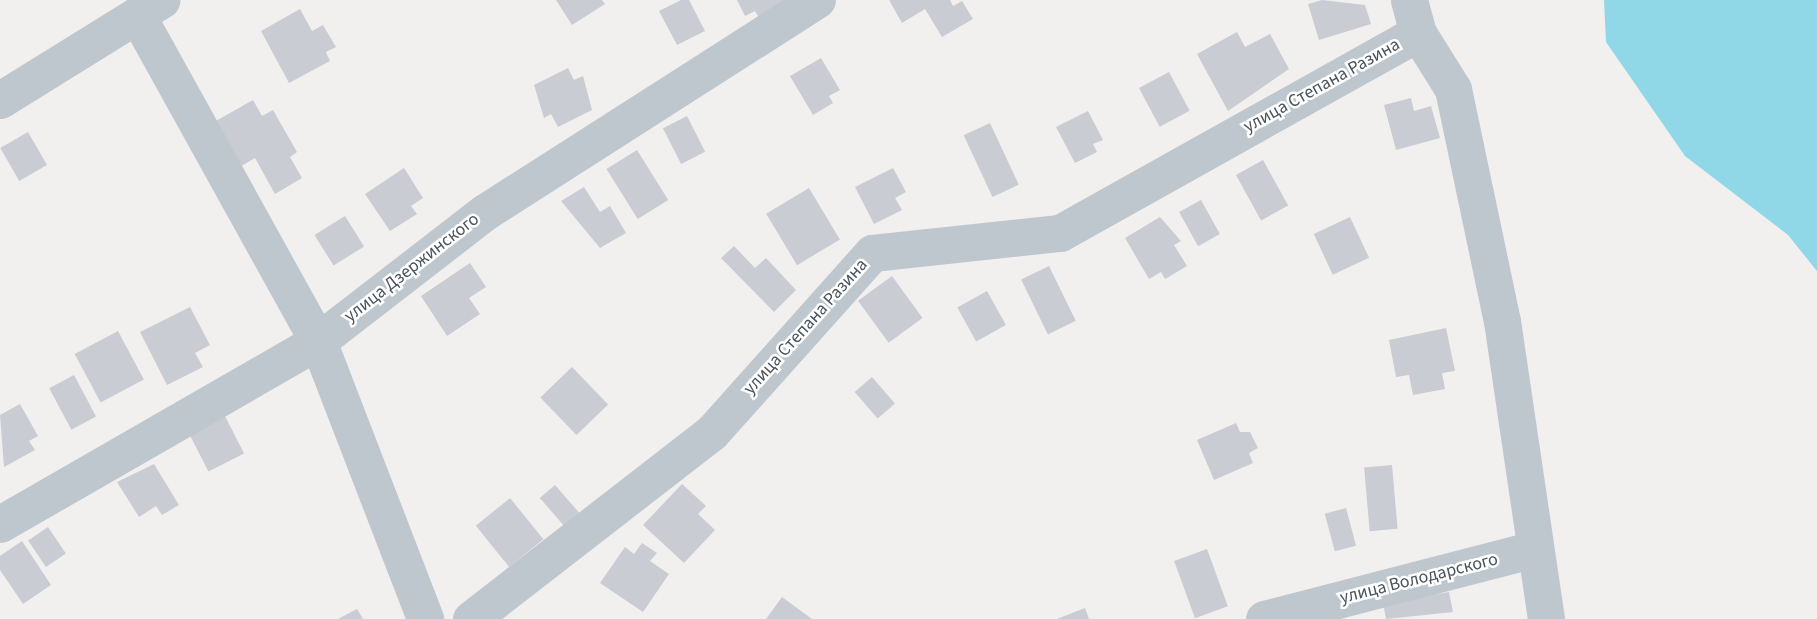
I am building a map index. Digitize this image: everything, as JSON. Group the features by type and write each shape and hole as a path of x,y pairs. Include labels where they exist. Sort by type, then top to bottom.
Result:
{"street":[{"name":"улица Дзержинского","path":"0,524 318,341 485,212 817,0"},
{"path":"0,100 149,7 318,341 425,619"},
{"path":"1413,16 1453,89 1502,321 1546,619"},
{"name":"улица Степана Разина","path":"471,619 712,432 872,253 1060,233 1413,16"},
{"name":"улица Володарского","path":"1264,619 1534,550"}],"water":[{"path":"1604,0 1817,0 1817,271 1788,235 1685,156 1606,42"}],"building":[{"path":"556,0 602,0 605,4 572,25"},
{"path":"681,0 689,0 705,31 677,45 659,11"},
{"path":"737,0 794,0 759,18 755,11 745,16"},
{"path":"889,0 950,0 953,6 962,1 973,19 942,37 925,9 902,23"},
{"path":"1322,0 1365,5 1371,24 1319,40 1308,4"},
{"path":"300,9 312,31 323,25 336,47 326,52 330,61 289,83 261,31"},
{"path":"1237,32 1245,47 1270,34 1289,69 1228,111 1197,54"},
{"path":"821,58 840,90 829,96 833,103 813,115 790,76"},
{"path":"568,68 574,80 583,76 592,110 558,127 551,114 544,118 534,85"},
{"path":"1169,72 1190,111 1160,127 1139,88"},
{"path":"1411,98 1414,111 1431,106 1440,138 1396,150 1384,105"},
{"path":"253,100 262,116 273,110 297,152 290,157 302,178 275,194 255,158 233,171 207,126"},
{"path":"1088,111 1103,140 1093,144 1097,152 1075,163 1056,127"},
{"path":"687,116 705,152 681,164 663,128"},
{"path":"990,123 1019,185 992,197 964,135"},
{"path":"28,132 47,165 19,181 0,148"},
{"path":"637,150 668,200 638,219 606,169"},
{"path":"1263,160 1288,205 1261,221 1236,175"},
{"path":"404,168 423,198 411,206 417,214 390,231 365,194"},
{"path":"893,168 906,192 895,198 902,210 874,224 855,187"},
{"path":"584,187 600,212 610,206 626,233 600,248 561,201"},
{"path":"809,188 840,239 797,265 766,214"},
{"path":"1201,200 1220,234 1198,246 1179,212"},
{"path":"345,216 364,247 334,266 314,235"},
{"path":"1160,217 1181,241 1174,245 1187,266 1165,279 1161,272 1149,279 1125,238"},
{"path":"1350,217 1369,258 1333,275 1314,234"},
{"path":"734,246 755,268 766,258 796,290 774,312 721,258"},
{"path":"470,263 486,287 469,298 480,314 447,336 421,296"},
{"path":"1049,266 1076,321 1048,334 1021,280"},
{"path":"892,276 923,318 889,343 858,301"},
{"path":"987,291 1006,325 976,342 957,307"},
{"path":"190,307 210,345 195,353 203,367 167,385 140,332"},
{"path":"1446,328 1455,371 1442,373 1445,389 1413,395 1409,375 1396,377 1389,340"},
{"path":"118,331 144,380 101,403 75,354"},
{"path":"572,367 608,404 576,435 540,398"},
{"path":"74,375 96,416 71,430 49,388"},
{"path":"872,377 895,403 878,419 855,392"},
{"path":"20,404 38,436 29,441 35,450 4,467 0,415"},
{"path":"225,416 244,453 208,472 189,434"},
{"path":"1236,423 1240,432 1250,432 1258,448 1249,453 1253,463 1214,480 1197,440"},
{"path":"154,464 179,505 162,515 156,506 139,517 117,482"},
{"path":"1392,465 1398,529 1370,531 1364,467"},
{"path":"682,484 706,506 698,514 715,530 684,563 643,525"},
{"path":"555,485 580,514 565,527 540,498"},
{"path":"510,498 543,539 509,567 476,526"},
{"path":"1346,508 1356,546 1335,551 1325,514"},
{"path":"48,527 66,554 46,567 28,540"},
{"path":"22,541 51,585 23,604 0,570 0,556"},
{"path":"642,543 657,553 650,561 669,574 643,612 600,583 625,547 634,554"},
{"path":"1207,549 1228,606 1195,618 1174,561"},
{"path":"1449,592 1453,612 1386,619 1383,603"},
{"path":"782,597 812,619 766,619"},
{"path":"1085,608 1089,619 1057,619"},
{"path":"357,609 363,619 338,619"}]}
